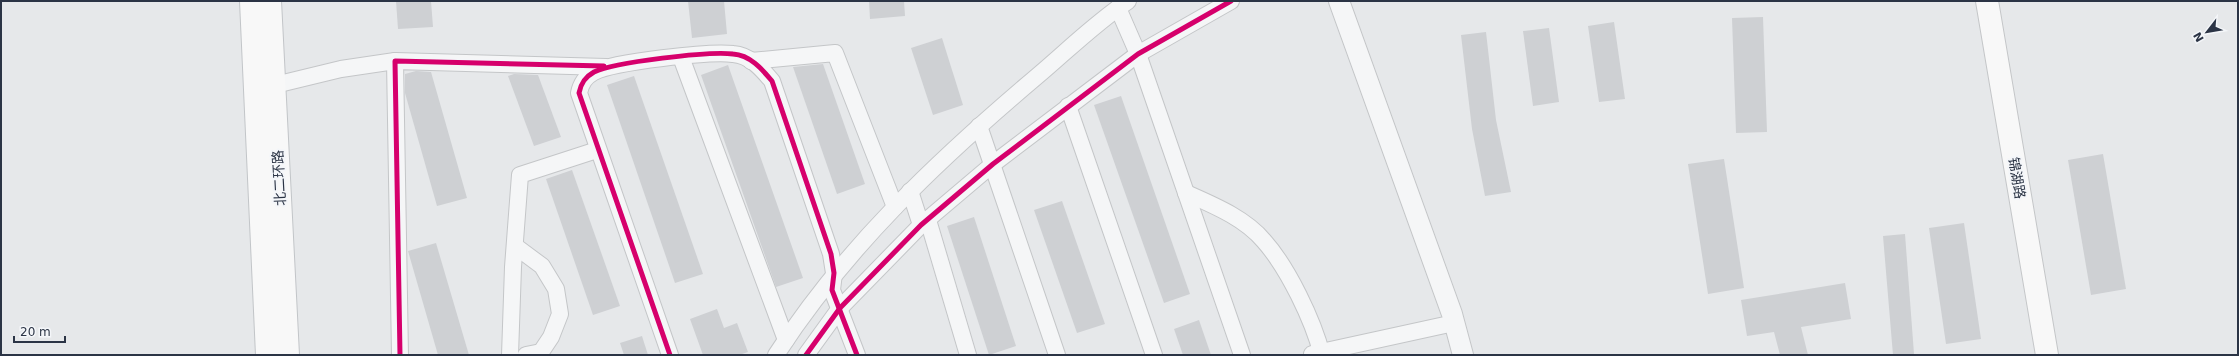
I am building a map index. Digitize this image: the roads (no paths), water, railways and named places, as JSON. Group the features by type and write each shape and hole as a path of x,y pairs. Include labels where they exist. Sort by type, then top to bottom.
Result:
{"main road":[{"name":"北二环路","path":"251,1 267,355"},
{"name":"北二环路","path":"270,1 288,355"},
{"name":"锦湖路","path":"1986,1 2047,355"}],"street":[{"path":"806,355 840,308 924,222 993,164 1138,54 1231,1"},
{"path":"1339,1 1454,323 1463,355"},
{"path":"776,355 834,274 910,191 979,126 1123,5 1138,54 1242,355"},
{"path":"751,61 835,53 895,207"},
{"path":"274,85 341,69 395,61 608,66 681,57 734,54 756,63 772,81 831,254 834,274 832,290 857,355"},
{"path":"681,57 786,340"},
{"path":"395,61 400,355"},
{"path":"608,66 593,73 581,83 578,93 670,355"},
{"path":"1068,106 1154,355"},
{"path":"979,126 1057,355"},
{"path":"510,355 520,175 597,150"},
{"path":"910,191 924,222 968,355"},
{"path":"1186,193 1216,206 1247,225 1264,240 1288,276 1309,318 1318,354 1454,323"},
{"path":"515,246 542,266 556,289 560,314 551,338 541,352 526,355"}]}
